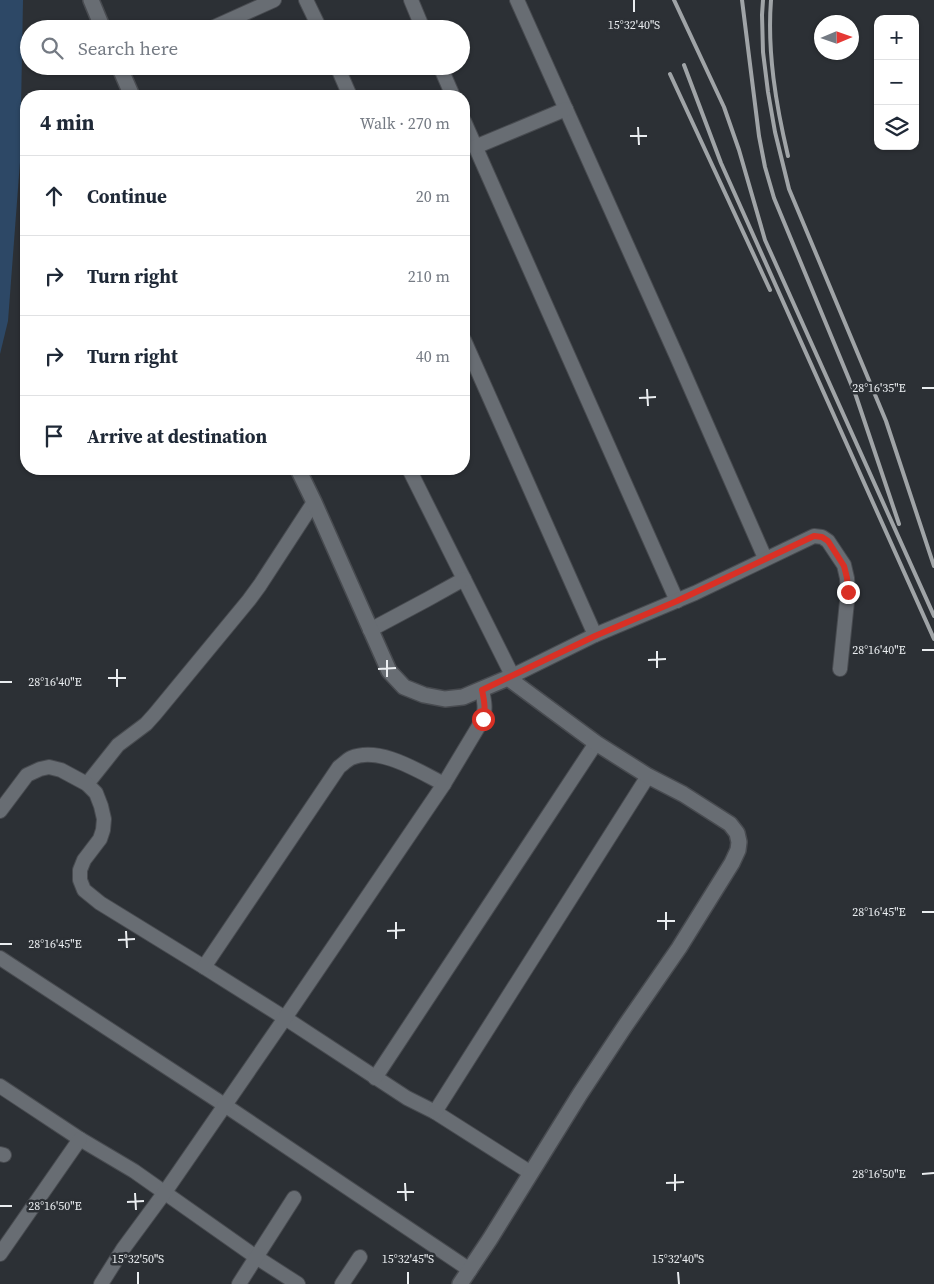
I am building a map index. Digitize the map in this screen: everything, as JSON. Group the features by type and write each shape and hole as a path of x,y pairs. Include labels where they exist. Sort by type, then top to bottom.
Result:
{"street":[{"path":"91,0 99,20"},
{"path":"230,20 274,0"},
{"path":"306,0 316,20"},
{"path":"411,0 419,20"},
{"path":"517,0 765,558"},
{"path":"125,75 130,90"},
{"path":"341,75 347,90"},
{"path":"444,75 450,90"},
{"path":"566,109 470,140 677,601"},
{"path":"470,354 595,636"},
{"path":"301,475 389,671 404,687 424,695 445,699 463,697 482,690 814,536 822,537 828,541 844,566 847,578 848,592 840,669"},
{"path":"412,475 510,677 596,743 730,824 737,833 739,842 738,850 732,863 679,948 620,1033 460,1284"},
{"path":"87,784 118,745 146,724 155,714 243,608 260,586 314,502"},
{"path":"370,630 464,579"},
{"path":"101,1284 123,1249 166,1192 226,1106 444,784 483,719 485,704 482,690"},
{"path":"376,1078 596,743"},
{"path":"204,966 344,762 350,758 365,755 378,756 395,760 444,784"},
{"path":"0,811 27,775 40,769 61,770 87,784 96,793 104,819 100,839 84,860 80,870 80,880 84,890 100,903 286,1018 406,1098 435,1112 530,1173"},
{"path":"435,1112 648,776"},
{"path":"0,958 226,1106 470,1270"},
{"path":"0,1086 80,1139 166,1192 256,1257 298,1284"},
{"path":"0,1254 80,1139"},
{"path":"239,1284 294,1198"},
{"path":"342,1284 360,1257"}],"shaded area":[{"path":"0,0 23,0 23,20 20,20 20,75 22,75 20,162 8,321 0,354"}],"railway":[{"path":"674,0 724,107 739,150 765,240 934,616"},
{"path":"742,0 759,136 774,198 856,396 899,524"},
{"path":"763,0 763,52 768,92 775,132 789,189 886,421 934,566"},
{"path":"771,0 771,59 788,156"},
{"path":"684,65 721,163 934,639"},
{"path":"670,74 770,290"}],"route":[{"path":"483,719 485,704 482,690 814,536 822,537 828,541 844,566 848,592"}]}
